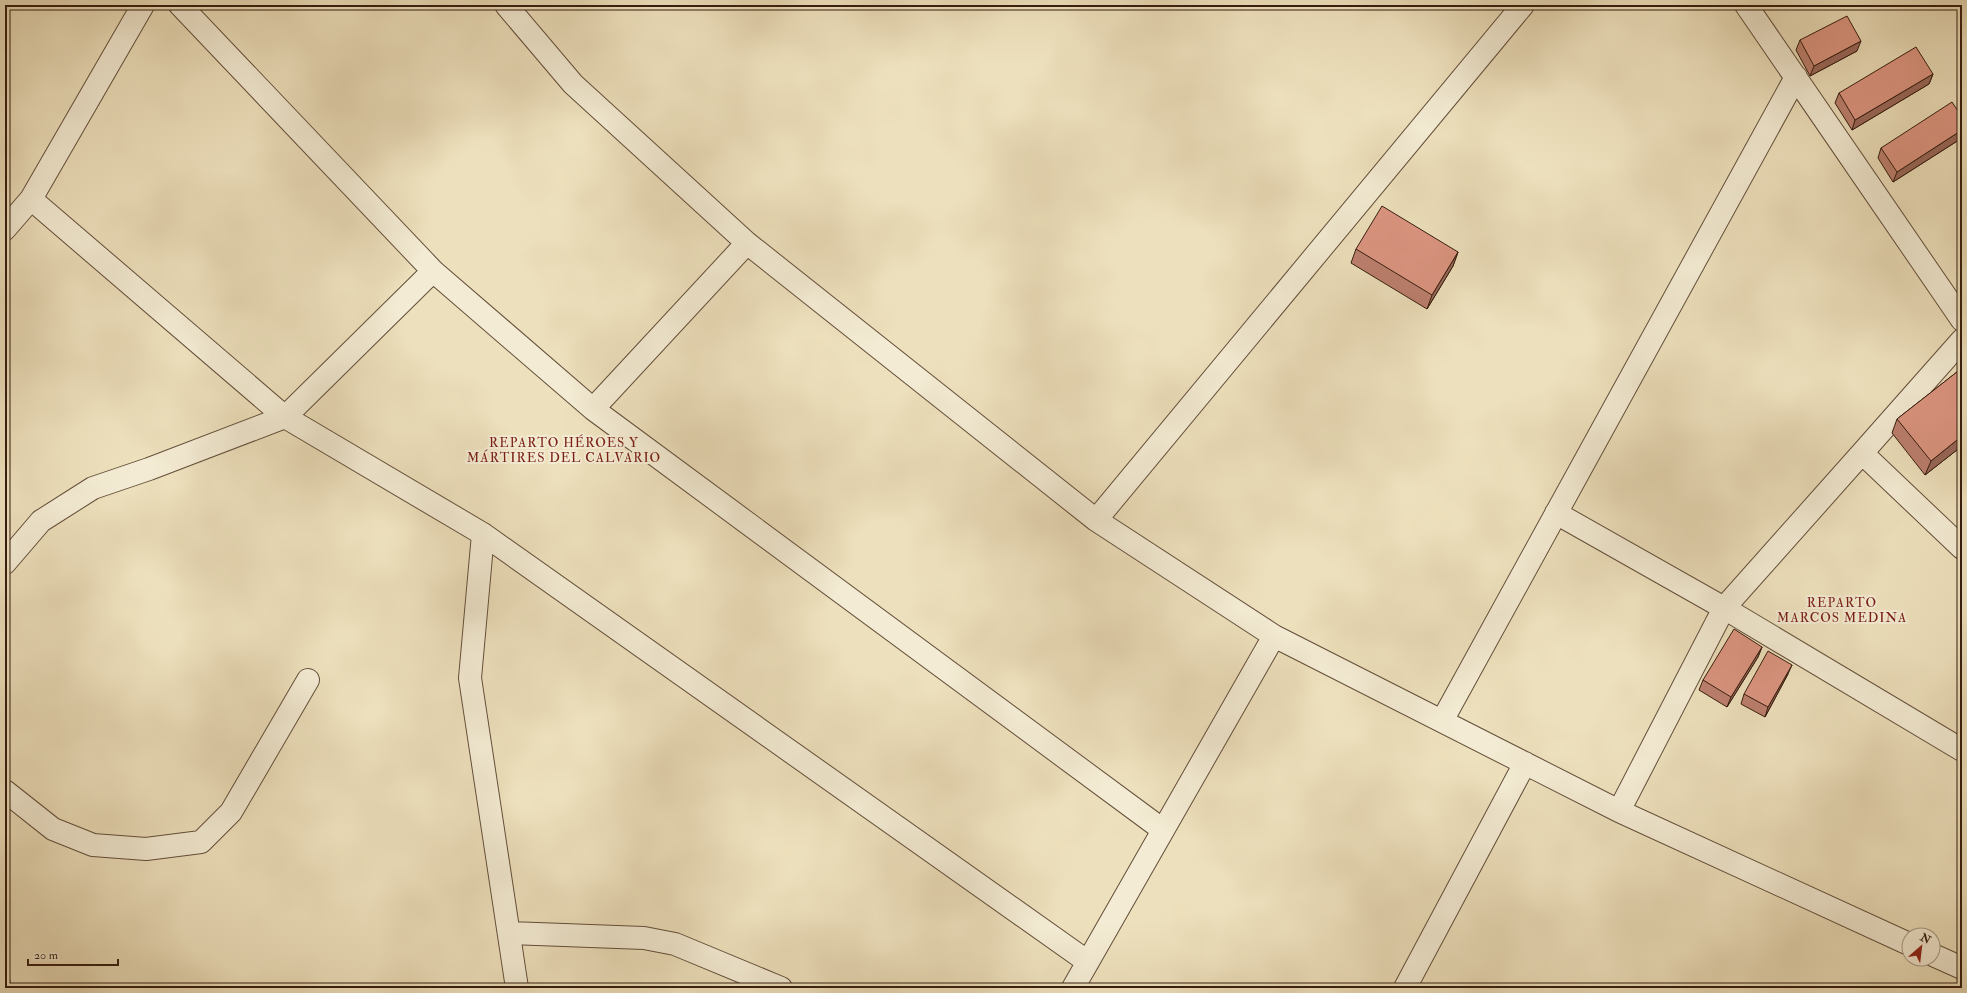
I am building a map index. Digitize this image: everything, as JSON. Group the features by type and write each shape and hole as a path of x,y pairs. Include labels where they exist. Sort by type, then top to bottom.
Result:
{"street":[{"path":"5,229 31,199 143,5"},
{"path":"180,5 433,272 593,409 1163,830"},
{"path":"506,5 573,84 747,243 1096,520 1274,636 1618,811 1901,940"},
{"path":"1096,520 1523,5"},
{"path":"1746,5 1962,320"},
{"path":"1442,721 1796,77"},
{"path":"31,199 285,417 483,534 1088,962"},
{"path":"593,409 747,243"},
{"path":"5,563 41,521 93,488 149,469 285,417 433,272"},
{"path":"1618,811 1724,608 1962,340"},
{"path":"1862,453 1962,548"},
{"path":"1556,513 1724,608 1962,750"},
{"path":"483,534 470,678 510,933 517,988"},
{"path":"1073,988 1274,636"},
{"path":"5,791 53,829 93,845 146,849 201,842 231,812 308,680"},
{"path":"1405,988 1525,763"},
{"path":"510,933 644,938 675,944 781,988"},
{"path":"1941,959 1962,968"}],"green space":[{"path":"5,963 12,988 5,988"}],"building":[{"path":"1847,16 1861,41 1814,66 1800,40"},
{"path":"1916,47 1933,74 1855,120 1839,93"},
{"path":"1952,102 1962,117 1962,130 1897,172 1881,148"},
{"path":"1382,206 1458,252 1432,295 1356,249"},
{"path":"1962,368 1962,436 1931,461 1897,419"},
{"path":"1734,629 1762,647 1731,697 1703,680"},
{"path":"1768,651 1792,665 1768,707 1744,694"}],"district":[{"name":"REPARTO HÉROES Y MÁRTIRES DEL CALVARIO","path":"564,450"},
{"name":"REPARTO MARCOS MEDINA","path":"1842,610"}]}
